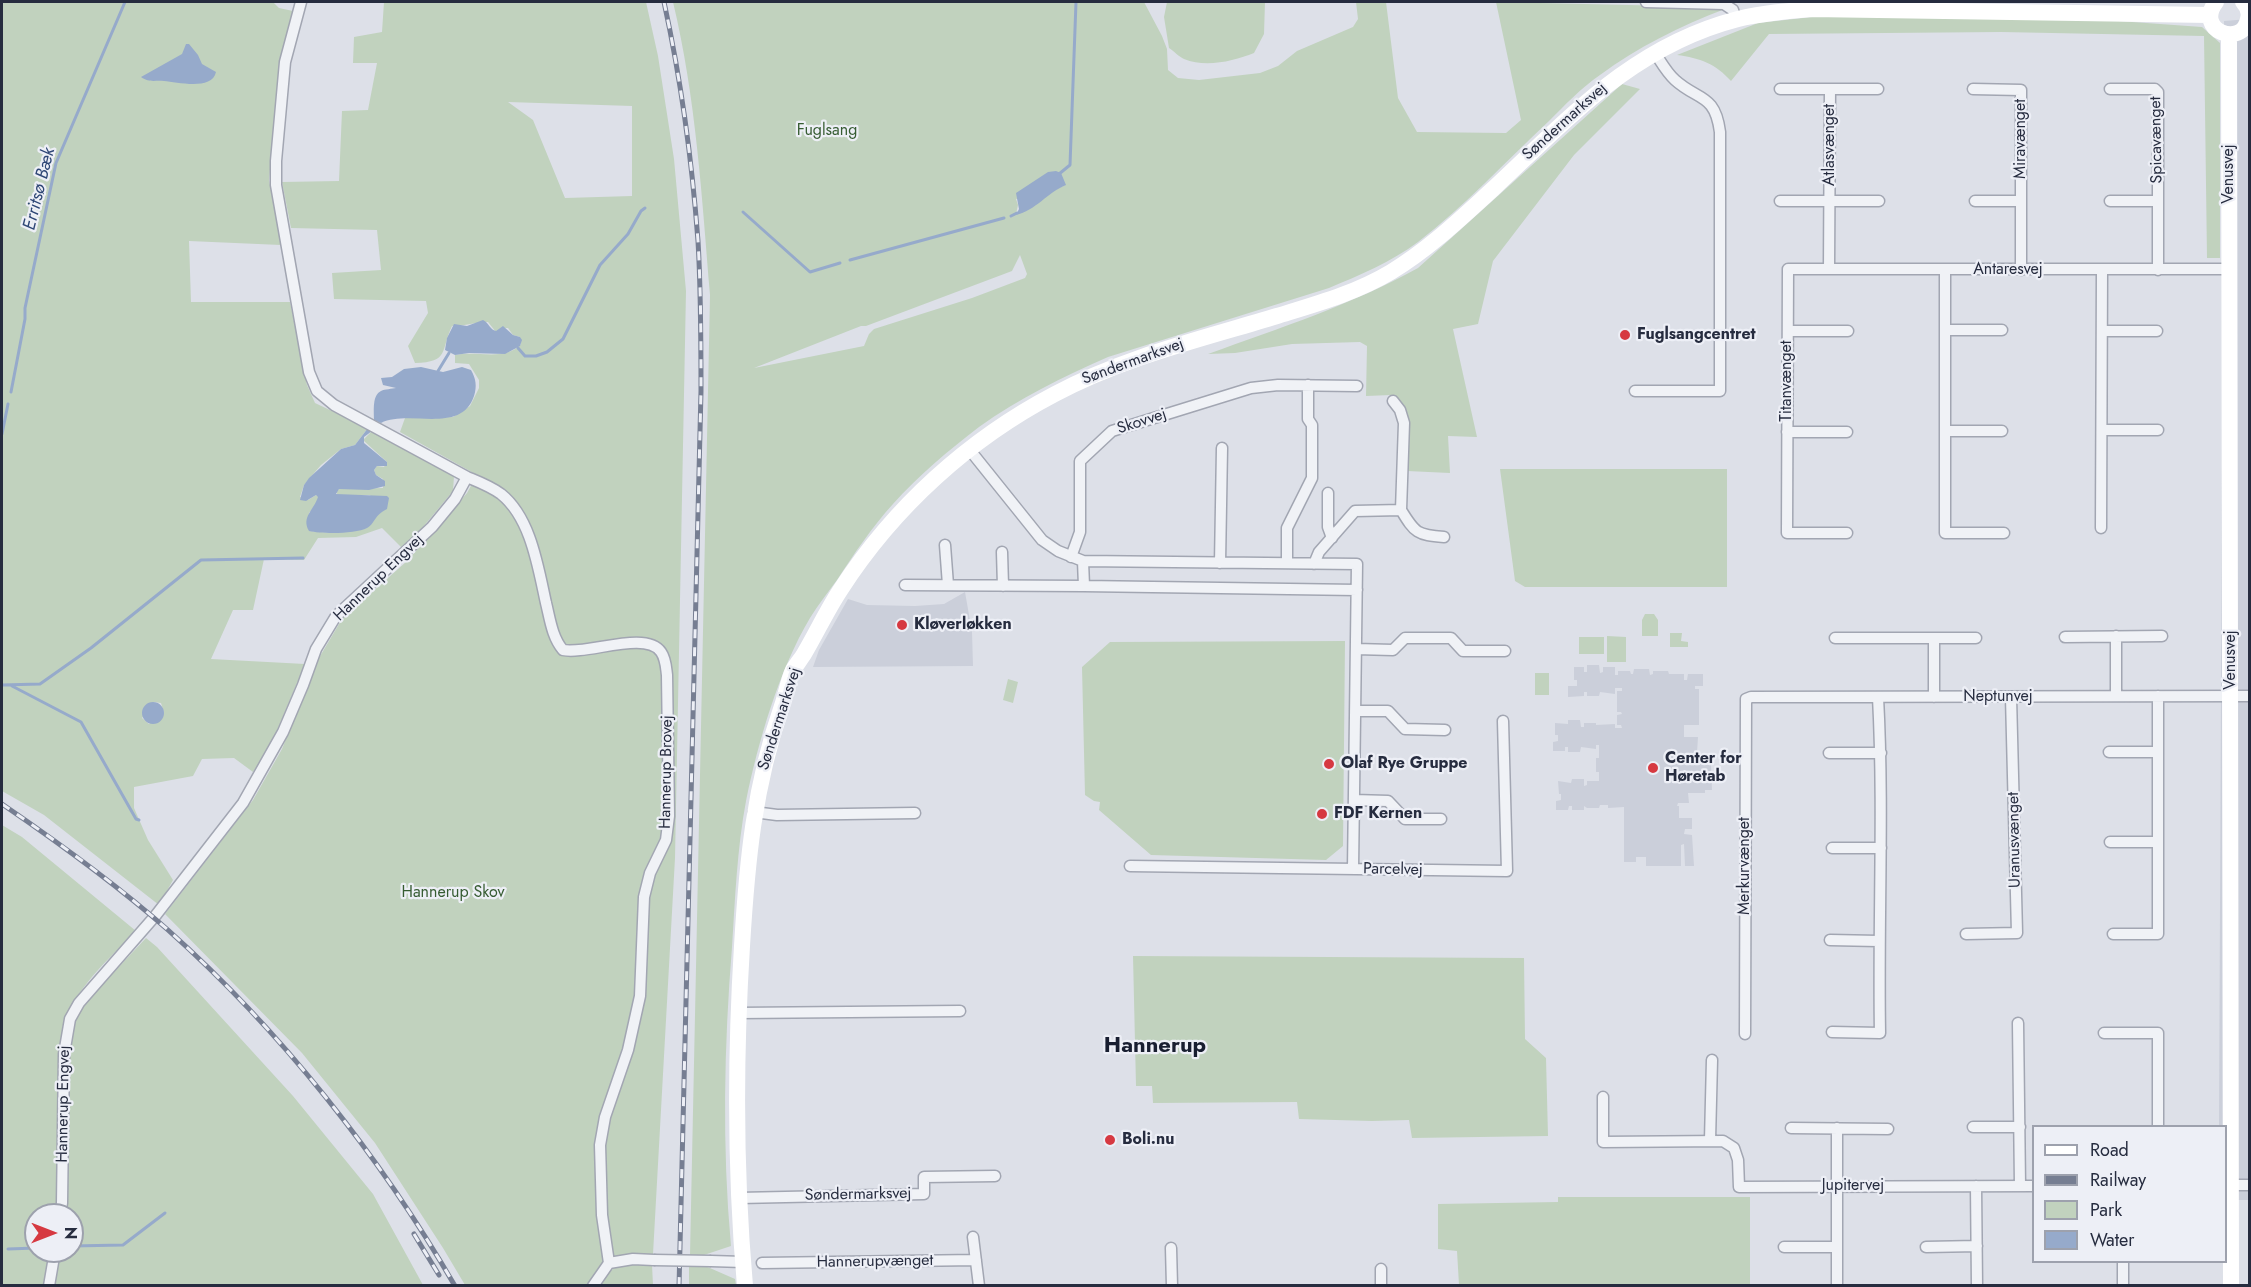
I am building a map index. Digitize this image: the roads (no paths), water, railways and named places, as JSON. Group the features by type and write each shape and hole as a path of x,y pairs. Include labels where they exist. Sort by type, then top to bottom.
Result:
{"street":[{"path":"301,2 285,62 276,185 309,372 317,391 334,405 467,477"},
{"path":"1646,2 1724,4 1733,10 1736,20"},
{"path":"2213,8 2216,28 2229,34 2241,31 2245,27 2249,16 2243,2"},
{"name":"Søndermarksvej","path":"745,1286 739,1198 738,1013 744,904 754,812 772,735 794,669 847,579 892,522 942,472 1020,414 1060,391 1105,370 1158,351 1332,299 1388,273 1441,237 1599,90 1637,62 1694,34 1736,20 1780,11 1812,9 2213,8"},
{"name":"Venusvej","path":"2229,34 2231,696 2228,1185 2231,1286"},
{"path":"1635,391 1720,391 1720,132 1718,119 1711,105 1703,97 1676,81 1655,52"},
{"name":"Atlasvænget","path":"1780,89 1878,89"},
{"name":"Atlasvænget","path":"1829,269 1830,89"},
{"name":"Miravænget","path":"1973,89 2021,90 2021,270"},
{"name":"Spicavænget","path":"2110,89 2157,90 2158,270"},
{"name":"Atlasvænget","path":"1780,201 1879,201"},
{"name":"Miravænget","path":"1975,201 2021,201"},
{"name":"Spicavænget","path":"2110,201 2158,201"},
{"name":"Antaresvej","path":"1788,269 2228,269"},
{"name":"Titanvænget","path":"1788,269 1787,533 1847,533"},
{"path":"1945,270 1945,532 2004,533"},
{"path":"2102,270 2102,528"},
{"path":"1945,330 2002,330"},
{"name":"Titanvænget","path":"1788,331 1848,331"},
{"path":"2102,331 2157,331"},
{"name":"Skovvej","path":"1071,557 1080,532 1080,461 1112,431 1251,388 1278,385 1358,386"},
{"path":"1287,564 1287,528 1312,478 1312,425 1308,419 1308,385"},
{"path":"1393,401 1400,410 1404,423 1401,510 1414,530 1428,536 1444,537"},
{"path":"2102,430 2158,430"},
{"path":"1945,431 2002,431"},
{"name":"Titanvænget","path":"1787,432 1847,432"},
{"path":"1220,562 1222,448"},
{"path":"969,450 1042,540 1058,551 1083,561 1357,564 1353,869"},
{"name":"Hannerup Engvej","path":"62,1203 63,1054 70,1019 79,1002 156,915 243,803 283,732 316,649 336,616 432,527 454,499 467,477"},
{"name":"Hannerup Brovej","path":"467,477 502,494 521,517 542,580 552,630 563,650 586,650 619,643 638,643 653,646 661,651 665,660 669,804 666,840 650,873 644,894 640,996 628,1050 605,1117 600,1145 602,1215 609,1263"},
{"path":"1328,493 1328,528 1332,538"},
{"path":"1314,564 1319,552 1355,511 1401,510"},
{"path":"945,545 948,585"},
{"path":"1002,552 1003,586"},
{"path":"1083,561 1084,586"},
{"path":"904,585 1357,590"},
{"path":"2116,636 2116,696"},
{"path":"2065,637 2162,636"},
{"path":"1356,649 1393,650 1405,638 1451,638 1463,651 1505,651"},
{"path":"1835,638 1976,638"},
{"path":"1934,638 1934,697"},
{"path":"2113,934 2158,934 2158,696"},
{"name":"Neptunvej","path":"1746,699 1751,697 2250,696"},
{"path":"1832,1032 1880,1033 1878,940 1881,753 1878,697"},
{"name":"Uranusvænget","path":"1966,934 2017,933 2011,697"},
{"name":"Merkurvænget","path":"1745,1034 1746,699"},
{"path":"1355,711 1388,711 1405,729 1445,730"},
{"name":"Parcelvej","path":"1130,866 1507,871 1503,721"},
{"path":"2109,752 2158,752"},
{"path":"1829,753 1881,753"},
{"path":"1354,800 1388,801 1405,819 1442,819"},
{"path":"754,812 777,815 915,813"},
{"path":"2110,842 2158,842"},
{"path":"1832,848 1881,848"},
{"path":"1830,940 1878,940"},
{"path":"738,1013 960,1011"},
{"path":"2018,1023 2020,1186"},
{"path":"2103,1033 2158,1033 2158,1125"},
{"path":"1710,1140 1712,1060"},
{"name":"Jupitervej","path":"1603,1098 1603,1142 1724,1141 1734,1148 1738,1160 1738,1186 2032,1186"},
{"path":"1973,1127 2020,1127"},
{"path":"1791,1128 1888,1129"},
{"path":"1837,1128 1837,1286"},
{"name":"Søndermarksvej","path":"739,1198 924,1194 924,1177 995,1176"},
{"path":"2228,1185 2250,1185"},
{"path":"1976,1186 1977,1286"},
{"path":"973,1237 979,1286"},
{"path":"1926,1247 1977,1246"},
{"path":"1784,1247 1837,1247"},
{"path":"1171,1248 1172,1286"},
{"path":"593,1286 609,1263 633,1259 743,1262"},
{"name":"Hannerupvænget","path":"762,1263 976,1260"},
{"path":"49,1286 53,1263"},
{"path":"775,1263 775,1276"},
{"path":"2123,1263 2123,1286"},
{"path":"1381,1269 1381,1286"}],"water":[{"path":"186,44 189,44 198,55 202,64 216,72 208,82 193,84 150,81 141,77 182,54"},
{"path":"1048,172 1061,173 1066,185 1029,210 1016,215 1019,209 1016,193"},
{"path":"483,320 496,331 503,326 513,335 520,337 522,340 520,346 505,354 455,355 445,350 447,338 454,324 467,326"},
{"path":"421,367 443,372 462,367 471,370 476,389 467,408 458,415 446,418 393,419 381,423 374,420 374,404 378,393 396,388 383,385 381,378 392,377 404,369"},
{"path":"368,428 372,431 364,437 364,443 387,462 387,466 377,466 374,470 376,475 385,481 385,486 369,490 339,489 336,494 387,496 389,498 387,509 370,526 362,530 339,533 309,531 307,518 318,497 316,495 306,501 300,500 304,485 341,449 355,445"},
{"path":"149,702 157,702 164,709 164,717 157,724 149,724 142,717 142,709"}],"waterway":[{"name":"Erritsø Bæk","path":"11,392 25,319 25,308 56,163 125,2"},
{"path":"1059,174 1070,165 1076,2"},
{"path":"518,348 525,356 536,356 547,352 563,339 600,265 628,234 645,208"},
{"path":"743,212 810,272 840,263"},
{"path":"1011,216 1017,213"},
{"path":"850,260 1004,218"},
{"path":"438,371 449,353"},
{"name":"Erritsø Bæk","path":"2,434 8,404"},
{"path":"2,685 40,684 91,648 201,560 303,558"},
{"path":"12,686 81,722 136,819 139,820"},
{"path":"84,1246 123,1245 165,1213"},
{"path":"8,1249 24,1248"}],"railway":[{"path":"664,2 681,91 693,181 701,316 679,1286"},
{"path":"2,804 128,896 168,930 250,1010 288,1052 361,1143 426,1237 455,1286"},
{"path":"414,1234 439,1275"}],"place":[{"name":"Fuglsangcentret","path":"1625,335"},
{"name":"Kløverløkken","path":"902,625"},
{"name":"Olaf Rye Gruppe","path":"1329,764"},
{"name":"Center for Høretab","path":"1653,768"},
{"name":"FDF Kernen","path":"1322,814"},
{"name":"Boli.nu","path":"1110,1140"}],"district":[{"name":"Hannerup","path":"1155,1047"}],"park label":[{"name":"Fuglsang","path":"827,131"},
{"name":"Hannerup Skov","path":"453,893"}]}
